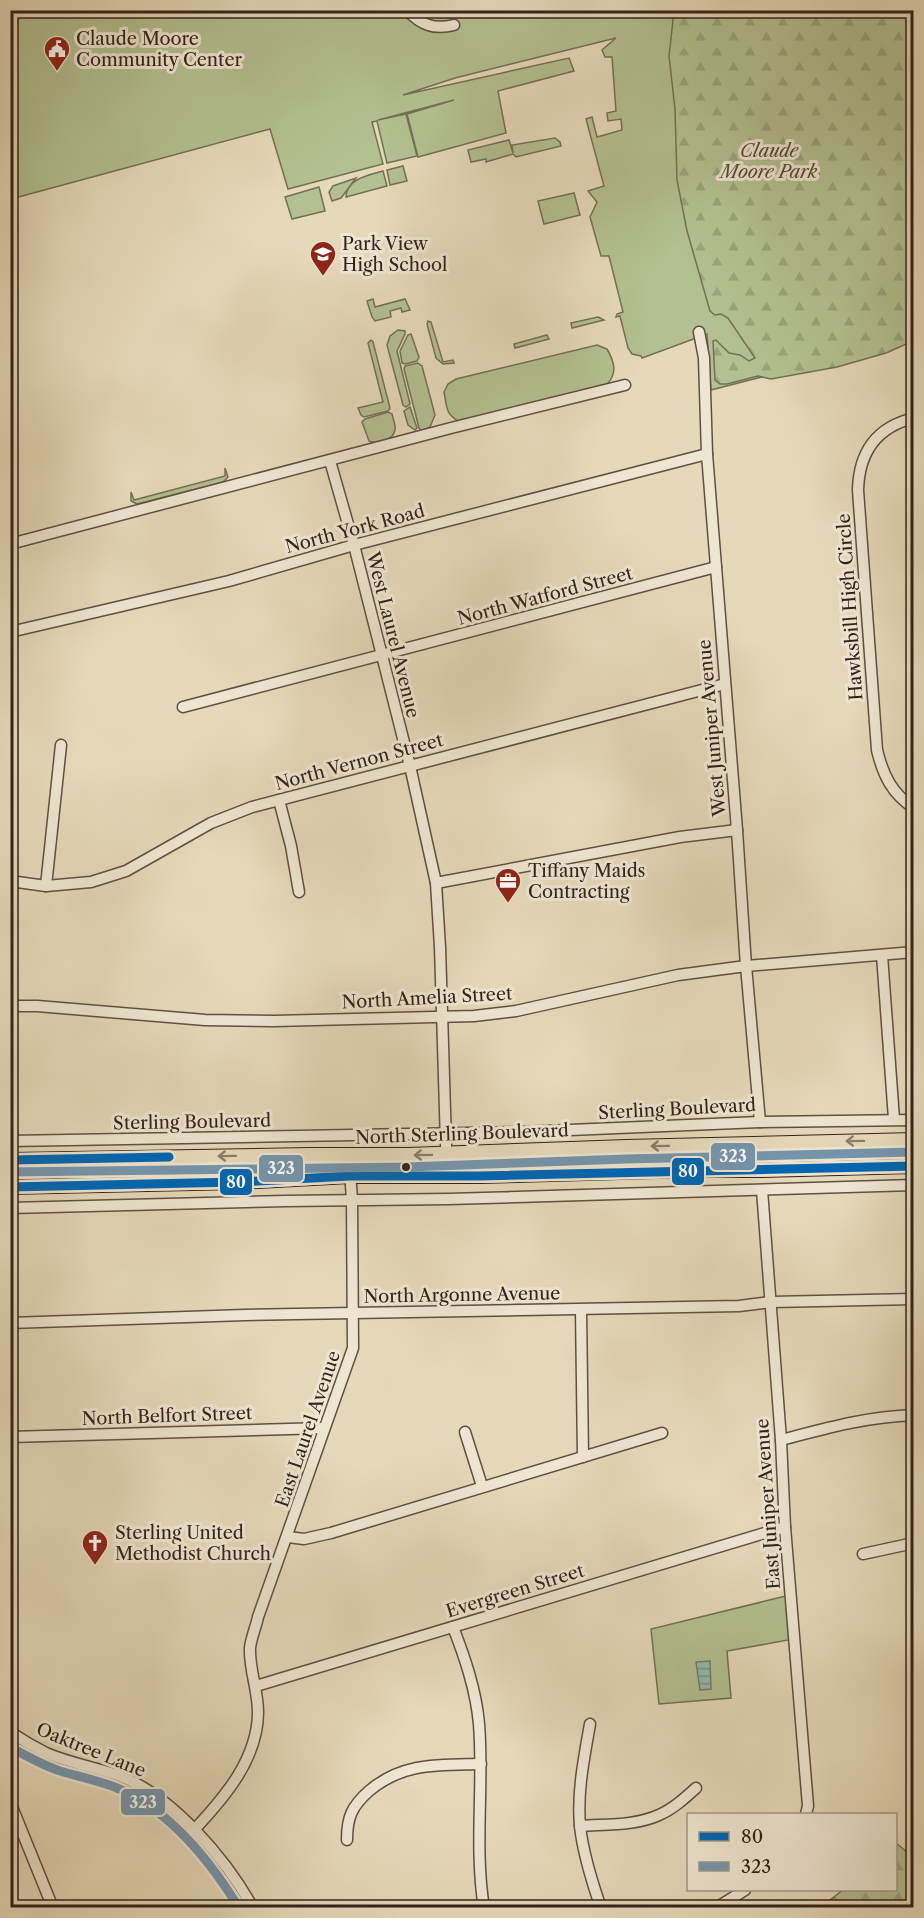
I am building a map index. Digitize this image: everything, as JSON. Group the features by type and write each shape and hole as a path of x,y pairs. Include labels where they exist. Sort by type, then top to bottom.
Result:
{"main road":[{"name":"North Sterling Boulevard","path":"10,1160 446,1154 914,1140"},
{"path":"10,1187 238,1182 350,1176 914,1166"}],"street":[{"path":"407,10 422,24 432,27 454,25"},
{"name":"West Juniper Avenue","path":"699,332 704,358 707,454 760,1122"},
{"path":"10,544 451,428 625,385"},
{"name":"Hawksbill High Circle","path":"914,418 901,421 888,428 867,450 858,478 881,768 889,785 903,801 914,808"},
{"name":"North York Road","path":"10,632 230,581 354,545 707,454"},
{"name":"West Laurel Avenue","path":"330,460 411,766 436,883 447,1176"},
{"name":"North Watford Street","path":"183,707 716,567"},
{"name":"North Vernon Street","path":"10,881 46,886 91,882 126,872 211,823 252,807 725,684"},
{"path":"46,886 62,745"},
{"path":"279,800 291,846 299,892"},
{"path":"436,883 658,841 737,830"},
{"name":"North Amelia Street","path":"10,1006 205,1020 274,1021 474,1016 516,1011 678,975 746,966 914,952"},
{"path":"882,955 894,1119"},
{"name":"Sterling Boulevard","path":"10,1141 446,1133 644,1128 760,1122 914,1120"},
{"name":"East Laurel Avenue","path":"194,1830 229,1791 253,1741 258,1713 250,1647 258,1617 288,1538 353,1348 352,1200 349,1156"},
{"path":"10,1208 449,1199 914,1185"},
{"name":"East Juniper Avenue","path":"762,1190 781,1440 785,1527 808,1806 806,1813"},
{"name":"North Argonne Avenue","path":"10,1323 353,1313 739,1306 771,1302 914,1299"},
{"path":"581,1310 583,1457"},
{"path":"781,1440 848,1422 882,1416 914,1415"},
{"name":"North Belfort Street","path":"10,1437 324,1428"},
{"path":"465,1432 482,1486"},
{"path":"288,1538 304,1539 331,1533 662,1433"},
{"name":"Evergreen Street","path":"256,1686 785,1527"},
{"path":"863,1554 914,1543"},
{"path":"453,1627 465,1659 479,1722 480,1861 484,1908"},
{"path":"590,1724 580,1792 580,1826 585,1856 602,1908"},
{"name":"Oaktree Lane","path":"10,1732 47,1754 118,1775 169,1805 228,1867 253,1908"},
{"path":"347,1840 347,1825 351,1811 380,1782 412,1768 432,1765 481,1764"},
{"path":"580,1826 632,1822 657,1816 682,1801 696,1788"},
{"path":"10,1802 53,1908"},
{"path":"716,1908 743,1891"}],"green space":[{"name":"Claude Moore Park","path":"11,11 913,11 913,338 711,390 707,334 642,358 632,354 628,348 620,316 616,317 617,314 623,312 609,256 601,256 590,217 597,202 588,191 604,186 586,119 592,117 597,137 622,130 621,119 608,121 607,113 616,111 612,57 605,57 602,50 616,38 455,78 403,95 569,58 574,71 498,91 506,133 418,157 407,114 454,100 378,120 406,114 417,156 387,163 377,121 372,122 383,164 288,189 270,129 11,199"},
{"path":"669,11 913,11 913,341 886,353 837,367 771,379 758,376 727,384 720,384 715,380 713,341 716,340 729,353 740,355 749,361 755,358 728,318 721,314 715,315 710,311 687,231 677,180 675,109 669,56 673,20"},
{"path":"555,138 561,146 516,157 513,154 486,162 486,159 471,162 468,150 509,140 513,153 512,145"},
{"path":"403,166 407,181 390,185 387,170"},
{"path":"383,171 387,186 346,197 347,191 354,182"},
{"path":"356,178 341,198 332,201 329,192 333,186"},
{"path":"319,187 325,211 292,219 285,197"},
{"path":"574,193 580,215 544,224 538,201"},
{"path":"373,299 375,307 405,299 410,310 402,312 401,308 390,311 391,317 375,321 367,301"},
{"path":"598,317 604,320 572,328 571,323"},
{"path":"428,321 431,322 443,362 453,360 454,363 443,364 436,358"},
{"path":"398,330 405,331 397,351 410,404 406,407 403,405 387,345 390,336"},
{"path":"411,334 419,357 417,361 405,364 402,363 400,351 408,335"},
{"path":"547,335 549,339 515,348 514,344"},
{"path":"371,340 390,408 388,411 364,417 358,408 383,402 368,343"},
{"path":"597,345 607,349 612,358 614,371 607,384 460,422 448,410 444,392 448,384 456,379"},
{"path":"418,363 422,366 435,415 430,427 422,431 419,428 404,369 405,366"},
{"path":"410,407 417,428 415,430 408,425 404,411"},
{"path":"388,412 392,414 394,434 384,441 369,441 362,422"},
{"path":"225,468 228,477 223,482 137,504 131,501 131,492 134,500 225,476"},
{"path":"790,1595 794,1639 727,1651 731,1698 659,1704 651,1629"},
{"path":"897,1844 913,1857 913,1907 821,1907 842,1891 897,1891"}],"water":[{"path":"710,1661 711,1689 700,1690 696,1662"}],"transit line":[{"name":"323","path":"10,1172 408,1167 914,1152"},
{"name":"80","path":"10,1160 169,1157"},
{"name":"80","path":"10,1187 238,1182 350,1176 480,1176 914,1166"},
{"name":"323","path":"10,1747 53,1769 112,1786 151,1807 200,1853 239,1908"}],"place":[{"name":"Claude Moore Community Center","path":"57,72"},
{"name":"Park View High School","path":"323,277"},
{"name":"Tiffany Maids Contracting","path":"508,904"},
{"name":"Sterling United Methodist Church","path":"95,1566"}]}
